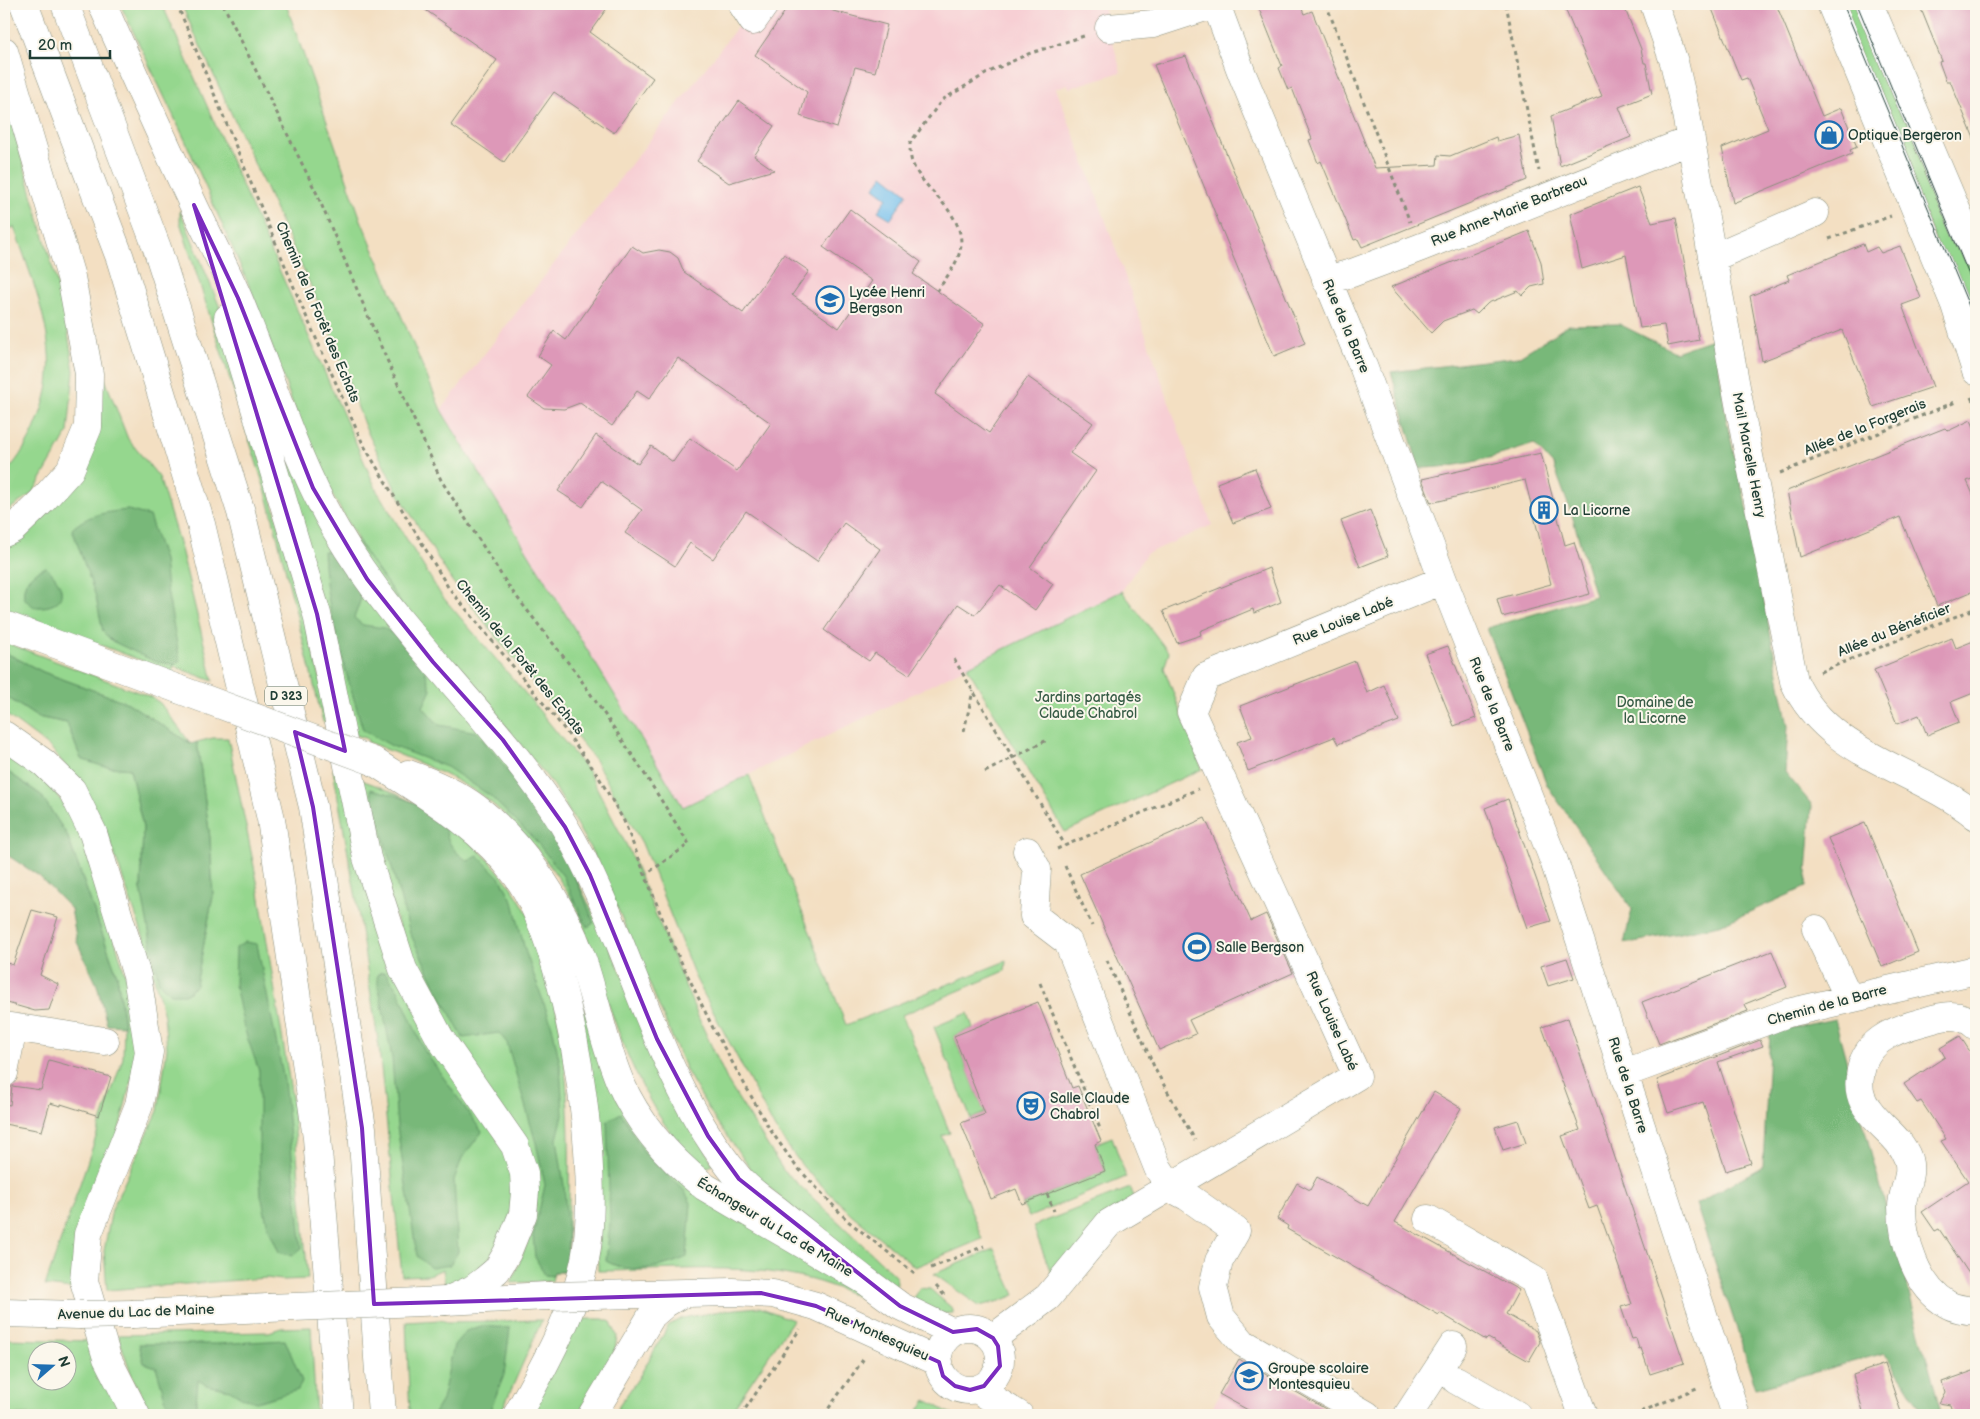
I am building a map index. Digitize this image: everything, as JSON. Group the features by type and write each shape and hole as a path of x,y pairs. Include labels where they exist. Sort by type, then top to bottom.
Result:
{"main road":[{"name":"D 323","path":"24,4 120,258 192,495 271,819 317,1138 339,1415"},
{"name":"D 323","path":"65,4 156,248 241,512 313,807 362,1128 382,1415"},
{"path":"102,4 238,298 313,488 322,505 367,579 433,662 503,740 542,792 565,827 590,875 642,997 657,1039 708,1136 739,1179 866,1281 900,1306 953,1332"},
{"path":"742,4 753,21 765,4"},
{"path":"1099,31 1149,14 1216,4"},
{"name":"Rue de la Barre","path":"1216,4 1242,74 1363,366 1443,580 1554,862 1736,1415"},
{"name":"Mail Marcelle Henry","path":"1654,4 1674,62 1691,140 1783,633 1794,681 1801,698 1816,718 1835,733 1881,762 1964,806 1976,816"},
{"path":"1830,4 1955,305 1976,371"},
{"path":"1869,4 1976,256"},
{"path":"4,51 71,277 89,374 88,427 70,470 13,529 4,533"},
{"name":"Rue Anne-Marie Barbreau","path":"1326,280 1385,260 1691,140"},
{"path":"194,205 317,614 367,858 403,969 440,1038 515,1146 524,1173 523,1214 507,1253 496,1270 485,1280 473,1289 446,1301"},
{"path":"1714,257 1814,213"},
{"name":"Rue Louise Labé","path":"993,1338 1048,1297 1109,1223 1171,1188 1357,1076 1191,712 1206,677 1443,580"},
{"path":"4,625 373,761 451,811 500,856 517,876 542,925 549,945 573,1042 586,1133 590,1208 587,1244 580,1279 564,1320 516,1415"},
{"path":"4,735 44,763 72,790 93,832 137,976 150,1052 139,1105 88,1234 84,1281 107,1358 136,1415"},
{"name":"Échangeur du Lac de Maine","path":"373,761 415,776 476,808 510,840 541,877 563,915 582,959 603,1035 620,1083 640,1117 666,1151 685,1171 705,1187 866,1281"},
{"path":"1027,851 1037,869 1034,916 1068,942 1158,1168 1171,1188 1188,1197 1236,1232 1219,1261 1213,1287 1221,1317 1243,1343 1367,1415"},
{"path":"1816,929 1849,998"},
{"name":"Chemin de la Barre","path":"1625,1073 1788,1013 1976,970"},
{"path":"1976,1026 1962,1016 1941,1016 1912,1025 1884,1037 1872,1045 1865,1054 1860,1068 1859,1084 1866,1108 1896,1137 1904,1148 1910,1178 1902,1206 1904,1229 1916,1265 1931,1292 1947,1305 1976,1311"},
{"path":"4,1072 8,1027 105,1041"},
{"path":"1428,1219 1534,1280 1573,1408"},
{"name":"Rue Montesquieu","path":"548,1296 761,1293 809,1316 939,1362"},
{"path":"592,1415 652,1315 666,1302 681,1294"},
{"name":"Avenue du Lac de Maine","path":"4,1312 79,1315 133,1314 548,1296"},
{"path":"960,1329 977,1329 993,1338 998,1346 1000,1366 986,1382 962,1389 949,1382 943,1376 939,1362 942,1345 953,1332 960,1329"},
{"path":"1408,1415 1453,1346"},
{"path":"1456,1380 1517,1415"},
{"path":"986,1382 1016,1414"}],"path":[{"name":"Chemin de la Forêt des Echats","path":"178,4 303,309 363,444 448,587 562,726 597,774 624,821 672,943 713,1028 769,1128 795,1165 848,1221 918,1275"},
{"path":"223,4 317,194 379,342 441,480 509,587 577,674 637,762 688,844 645,875"},
{"path":"1326,4 1414,231"},
{"path":"1506,4 1540,174"},
{"path":"937,291 953,268 961,244 957,224 922,179 912,162 910,143 942,100 989,72 1028,54 1099,31"},
{"path":"1825,240 1891,215"},
{"name":"Allée de la Forgerais","path":"1780,473 1958,401"},
{"name":"Allée du Bénéficier","path":"1820,672 1976,608"},
{"path":"954,659 1065,845"},
{"path":"964,731 973,690"},
{"path":"985,772 1049,739"},
{"path":"1061,857 1057,848 1202,787"},
{"path":"1064,865 1094,931"},
{"path":"1106,957 1156,1072 1195,1141"},
{"path":"1040,983 1101,1131"},
{"path":"1047,1194 1054,1210"},
{"path":"931,1268 984,1246"},
{"path":"741,1415 809,1316"},
{"path":"824,1415 869,1351"},
{"path":"1634,1415 1703,1385"}],"highlighted area":[{"path":"194,205 238,298 313,488 367,579 433,662 503,740 565,827 590,875 657,1039 708,1136 739,1179 900,1306 953,1332 977,1329 993,1338 998,1346 1000,1366 984,1386 970,1390 955,1386 943,1376 939,1362 816,1306 761,1293 374,1304 362,1128 313,807 295,732 345,751 317,614"}],"shaded area":[{"name":"Lycée Henri Bergson","path":"755,4 1104,4 1121,72 1069,88 1068,84 1056,88 1095,190 1212,525 1146,554 1122,591 683,807 441,410"},
{"name":"Groupe scolaire Montesquieu","path":"1239,1359 1338,1415 1208,1415"}],"green space":[{"path":"120,4 162,4 377,491 441,595 525,693 588,771 629,850 699,1019 729,1084 783,1170 896,1276 897,1283 894,1289 810,1226 753,1172 714,1118 686,1070 598,862 555,787 483,698 420,630 366,554 325,482 300,423 251,290 185,140"},
{"path":"181,4 286,4 361,220 441,410 683,807 749,775 846,1025 1006,961 1005,971 902,1015 950,1133 942,1136 982,1239 915,1267 851,1214 804,1168 775,1129 696,979 642,843 595,760 452,581 396,490 365,427 325,317"},
{"path":"1837,4 1863,4 1976,276 1976,339"},
{"path":"4,95 64,308 74,371 68,432 33,493 4,513 4,474 23,450 38,420 47,390 49,357 44,319 39,300 14,227 4,231"},
{"path":"180,210 221,310 333,726 323,722 268,499 180,222"},
{"name":"Domaine de la Licorne","path":"1619,324 1675,352 1715,338 1727,424 1744,496 1788,726 1785,772 1812,805 1806,887 1720,925 1624,944 1632,909 1547,785 1487,628 1595,596 1572,515 1554,466 1534,444 1477,461 1434,468 1419,468 1391,372 1518,357 1569,325"},
{"path":"101,369 128,439 159,477 181,549 213,681 173,666 174,673 4,608 4,543 55,503"},
{"path":"273,421 542,806 713,1165 703,1169 683,1149 666,1127 652,1103 627,1054 583,924 575,907 554,871 526,836 496,807 469,787 354,734"},
{"path":"128,510 149,516 164,560 167,589 180,661 173,665 154,661 112,641 103,632 96,597 72,529 91,517"},
{"path":"323,551 336,552 362,596 354,618 363,625 384,628 396,636 425,671 431,690 423,707 439,725 477,732 525,793 543,819 563,854 580,888 594,923 587,927 563,876 536,841 489,795 447,767 392,746 363,730 332,619"},
{"path":"46,567 58,582 61,595 59,600 53,604 45,607 34,607 24,598 24,587 32,575"},
{"name":"Jardins partagés Claude Chabrol","path":"1122,591 1169,653 1164,668 1202,769 1065,832 967,667"},
{"path":"4,642 151,697 160,703 191,744 128,703 43,672 4,652"},
{"path":"4,652 43,672 128,703 191,744 197,742 210,838 213,896 196,985 187,994 171,994 159,983 141,889 143,827 130,769 102,766 81,759 67,723 37,717 4,695"},
{"path":"4,695 37,717 67,723 81,759 103,766 130,769 143,827 141,889 196,984 213,896 210,838 197,742 213,738 228,738 258,886 292,1098 308,1279 282,1280 266,1278 107,1290 104,1251 112,1209 158,1111 167,1048 164,1016 145,941 103,822 84,789 51,748 4,713"},
{"path":"4,747 52,788 71,814 87,850 135,1006 139,1048 80,1290 45,1286 123,1058 124,1024 117,975 67,835 41,795 4,769"},
{"path":"4,769 41,795 67,835 117,975 124,1026 107,1025 97,985 77,942 71,909 39,876 4,853"},
{"path":"333,770 344,773 379,920 515,1170 509,1225 484,1267 454,1286 445,1286 443,1269 429,1275 402,1276 379,1047 356,898"},
{"path":"361,780 386,789 410,801 454,829 493,865 509,885 529,916 550,985 559,1025 568,1107 569,1190 567,1272 554,1272 552,1281 511,1283 533,1229 537,1189 480,1079 417,975 394,913"},
{"path":"370,789 419,805 436,817 443,824 451,846 468,861 478,856 501,879 513,902 525,950 552,1026 560,1064 563,1115 557,1139 564,1185 568,1240 567,1272 554,1272 553,1276 545,1275 535,1257 533,1236 545,1185 536,1143 507,1043 499,1033 463,1038 410,933"},
{"path":"245,942 257,944 284,1081 302,1249 292,1256 279,1252 268,1227 261,1195 259,1071 244,1028 235,985 236,948"},
{"path":"385,972 398,990 424,1050 482,1132 462,1158 454,1180 458,1252 450,1265 431,1268 417,1256 397,1127 392,1058 377,978 379,973"},
{"path":"579,994 618,1100 783,1239 878,1305 819,1282 775,1273 724,1269 598,1271 598,1124 590,1118"},
{"path":"968,1013 973,1028 954,1036 985,1113 971,1119 934,1027"},
{"path":"1835,1019 1942,1415 1925,1415 1885,1353 1756,1388 1696,1204 1763,1166 1770,1032"},
{"path":"621,1113 645,1154 684,1190 691,1203 687,1257 657,1267 636,1269 626,1268 606,1261 610,1224 607,1121"},
{"path":"1112,1137 1126,1177 1029,1217 1022,1204 1105,1171 1095,1144"},
{"path":"1130,1188 1134,1196 1053,1278 1033,1226"},
{"path":"994,1249 1015,1295 979,1306 934,1274"},
{"path":"920,1288 930,1289 953,1309 953,1313 937,1314 910,1302"},
{"path":"759,1307 793,1320 729,1415 613,1415 639,1377 669,1325 683,1318 726,1310"},
{"path":"574,1319 603,1319 611,1322 617,1336 615,1350 578,1415 531,1415"},
{"path":"440,1320 448,1322 542,1320 500,1415 410,1415 406,1322"},
{"path":"481,1326 510,1328 504,1375 489,1413 487,1415 433,1415 442,1400 454,1345 466,1331"},
{"path":"311,1327 316,1415 152,1415 132,1376 118,1335 269,1332 281,1328"},
{"path":"4,1339 96,1341 127,1415 4,1415"},
{"path":"285,1340 302,1381 298,1390 256,1402 243,1398 230,1390 206,1385 198,1380 195,1415 170,1415 156,1367 144,1363 139,1344 216,1344"},
{"path":"926,1400 953,1415 915,1415"}],"water":[{"path":"883,175 907,194 891,219 878,211 887,198 874,188"}],"building":[{"path":"417,4 610,4 590,32 653,78 614,133 554,92 504,162 451,125 497,60"},
{"path":"790,4 823,4 833,11 887,25 875,72 855,67 837,128 800,116 807,92 755,55"},
{"path":"1257,4 1300,4 1304,14 1312,11 1375,168 1437,165 1438,155 1450,156 1496,137 1497,141 1519,135 1527,180 1362,247 1358,239 1354,240 1321,161 1318,163 1309,140 1312,139 1292,88 1288,90 1279,68 1282,66"},
{"path":"1563,4 1623,4 1641,49 1644,63 1646,63 1652,94 1619,107 1631,137 1560,166 1551,116 1602,96"},
{"path":"1710,4 1776,4 1822,116 1841,108 1857,147 1850,150 1852,154 1733,203 1722,148 1768,129 1747,78 1741,80"},
{"path":"1919,4 1969,4 1976,21 1976,143 1950,81 1946,81 1939,62 1942,61"},
{"path":"1186,56 1305,343 1274,356 1154,65"},
{"path":"739,101 774,126 754,156 774,170 729,183 697,161"},
{"path":"1638,187 1652,223 1676,218 1699,340 1668,346 1664,325 1640,328 1626,255 1582,269 1570,214"},
{"path":"850,209 921,262 913,274 985,324 935,394 989,433 1028,377 1093,423 1070,453 1096,471 1030,567 1053,584 1035,610 1000,585 975,615 958,604 909,675 875,653 869,661 824,630 880,549 844,523 817,561 746,511 713,559 690,543 675,566 625,533 642,510 601,481 583,507 558,491 596,435 638,464 651,446 673,462 690,438 737,471 771,423 678,358 649,399 637,391 612,426 580,403 564,409 544,408 528,397 551,365 538,356 554,331 566,340 632,246 643,253 659,250 670,252 678,258 684,272 743,313 784,254 809,271 792,295 839,328 872,281 823,247"},
{"path":"1529,231 1541,262 1544,284 1531,287 1522,296 1518,291 1488,303 1477,314 1472,310 1443,321 1431,333 1391,287"},
{"path":"1863,244 1866,252 1877,247 1881,253 1900,246 1921,298 1902,305 1933,387 1873,407 1842,330 1762,361 1750,296 1789,280 1787,275"},
{"path":"1971,420 1976,432 1976,477 1967,481 1976,501 1976,590 1937,606 1900,517 1800,557 1787,491 1945,428 1948,431"},
{"name":"La Licorne","path":"1541,453 1565,545 1574,542 1590,594 1502,617 1497,599 1551,584 1525,480 1431,503 1422,479"},
{"path":"1255,468 1271,509 1233,523 1217,483"},
{"path":"1370,510 1388,556 1360,567 1341,521"},
{"path":"1269,568 1281,602 1254,613 1253,609 1200,631 1201,635 1177,643 1163,611"},
{"path":"1952,638 1956,648 1976,640 1976,692 1951,702 1959,722 1927,735 1919,715 1897,724 1874,670"},
{"path":"1448,646 1476,718 1454,726 1425,654"},
{"path":"1355,661 1367,693 1384,685 1399,721 1338,744 1334,737 1248,771 1237,742 1252,737 1240,706"},
{"path":"1508,799 1551,921 1527,928 1485,808"},
{"name":"Salle Bergson","path":"1205,818 1251,921 1266,914 1293,973 1189,1020 1196,1034 1159,1050 1080,874"},
{"path":"1865,823 1918,952 1882,967 1828,838"},
{"path":"32,910 58,917 40,975 58,984 49,1010 35,1011 4,1002 4,962 13,965"},
{"path":"1772,951 1787,987 1745,1004 1748,1011 1659,1044 1642,1002"},
{"path":"1567,958 1574,978 1548,986 1541,966"},
{"name":"Salle Claude Chabrol","path":"1038,1002 1072,1088 1078,1086 1101,1141 1095,1144 1105,1171 1022,1204 1016,1189 991,1199 961,1123 985,1114 954,1036"},
{"path":"1568,1018 1684,1363 1650,1374 1636,1338 1632,1339 1621,1307 1632,1304 1597,1206 1589,1209 1562,1136 1580,1130 1542,1027"},
{"path":"1960,1036 1976,1061 1976,1284 1939,1229 1935,1231 1922,1212 1968,1181 1941,1141 1946,1139 1921,1101 1917,1103 1904,1084 1945,1057 1940,1048"},
{"path":"1760,1040 1763,1046 1718,1062 1751,1163 1726,1171 1703,1102 1668,1113 1657,1080"},
{"path":"49,1060 111,1077 99,1116 61,1104 61,1106 50,1103 42,1131 4,1124 4,1104 10,1105 12,1086 41,1090"},
{"path":"1434,1092 1461,1108 1395,1222 1519,1290 1506,1314 1536,1331 1540,1342 1529,1361 1488,1338 1486,1340 1440,1313 1439,1315 1350,1265 1287,1229 1288,1226 1277,1219 1297,1183 1310,1190 1317,1177 1368,1206"},
{"path":"1518,1120 1526,1143 1503,1150 1495,1127"},
{"name":"Groupe scolaire Montesquieu","path":"1239,1359 1336,1415 1257,1415 1219,1394"},
{"path":"1885,1364 1902,1415 1864,1415 1853,1375"},
{"path":"1976,1370 1976,1415 1953,1415 1950,1405 1939,1403 1945,1392 1942,1382"}],"tram line":[{"path":"1843,4 1976,323"},
{"path":"1857,4 1976,292"}],"place":[{"name":"Optique Bergeron","path":"1829,135"},
{"name":"Lycée Henri Bergson","path":"830,300"},
{"name":"La Licorne","path":"1544,510"},
{"name":"Salle Bergson","path":"1197,947"},
{"name":"Salle Claude Chabrol","path":"1031,1106"},
{"name":"Groupe scolaire Montesquieu","path":"1249,1376"}]}
